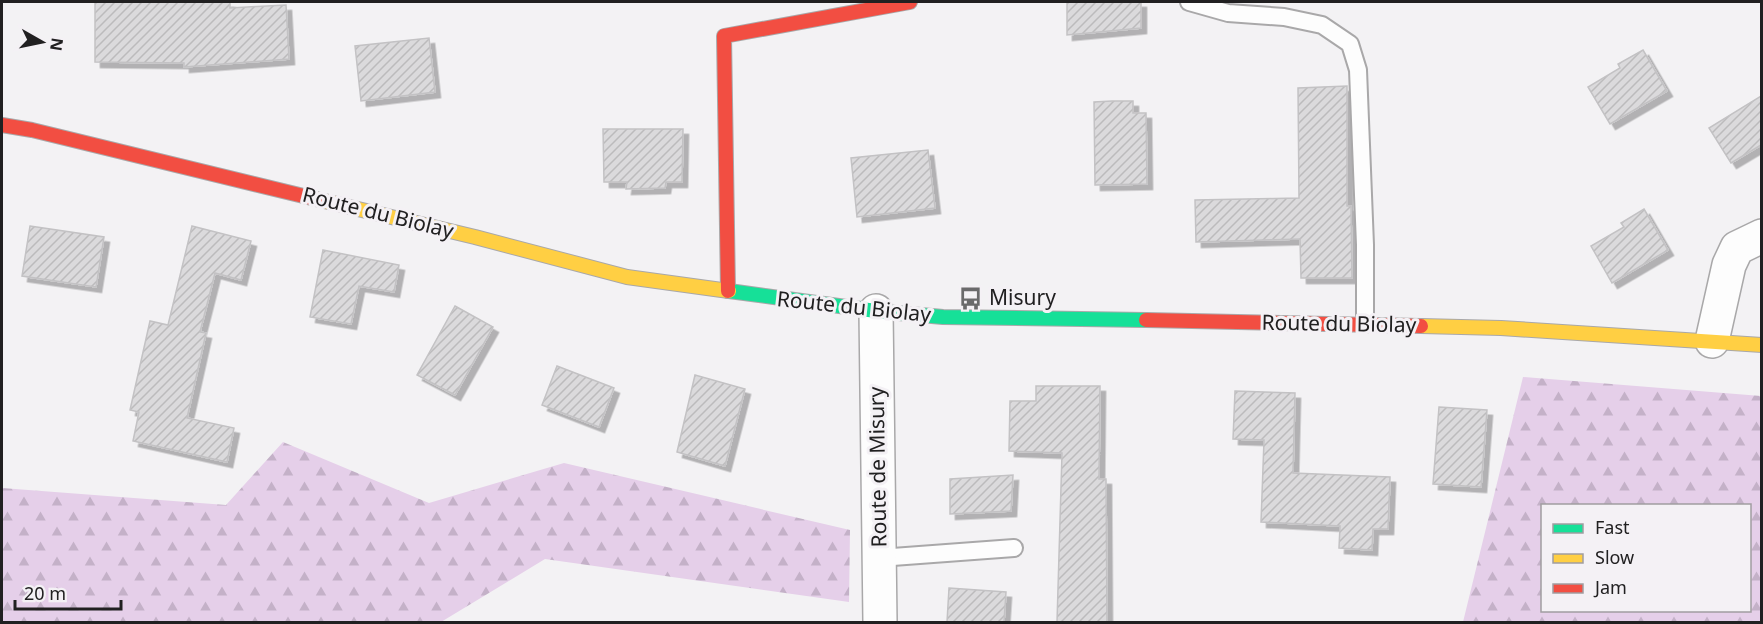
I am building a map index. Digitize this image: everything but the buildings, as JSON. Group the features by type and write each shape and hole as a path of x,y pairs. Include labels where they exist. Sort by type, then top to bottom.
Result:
{"street":[{"path":"728,291 724,36 910,2"},
{"name":"Route du Biolay","path":"2,125 32,130 464,234 627,277 876,311 943,317 1501,328 1761,345"},
{"path":"1712,341 1729,265 1737,248 1761,236"},
{"name":"Route de Misury","path":"876,311 879,622"}],"lane":[{"path":"1188,2 1228,13 1284,17 1322,25 1350,44 1358,70 1365,245 1365,324"},
{"path":"879,558 1014,548"}],"green space":[{"path":"1523,377 1761,396 1761,622 1463,622"},
{"path":"283,442 429,503 564,463 850,530 849,602 545,559 441,622 2,622 2,488 226,505"}],"traffic: fast":[{"path":"729,291 876,311 943,317 1146,320"}],"traffic: slow":[{"path":"316,199 475,237 627,277 729,291"},
{"path":"1421,326 1501,328 1762,345"}],"traffic: jam":[{"path":"728,291 724,36 910,2"},
{"path":"2,125 32,130 316,199"},
{"path":"1146,320 1421,326"}],"place":[{"name":"Misury","path":"971,298"}]}
